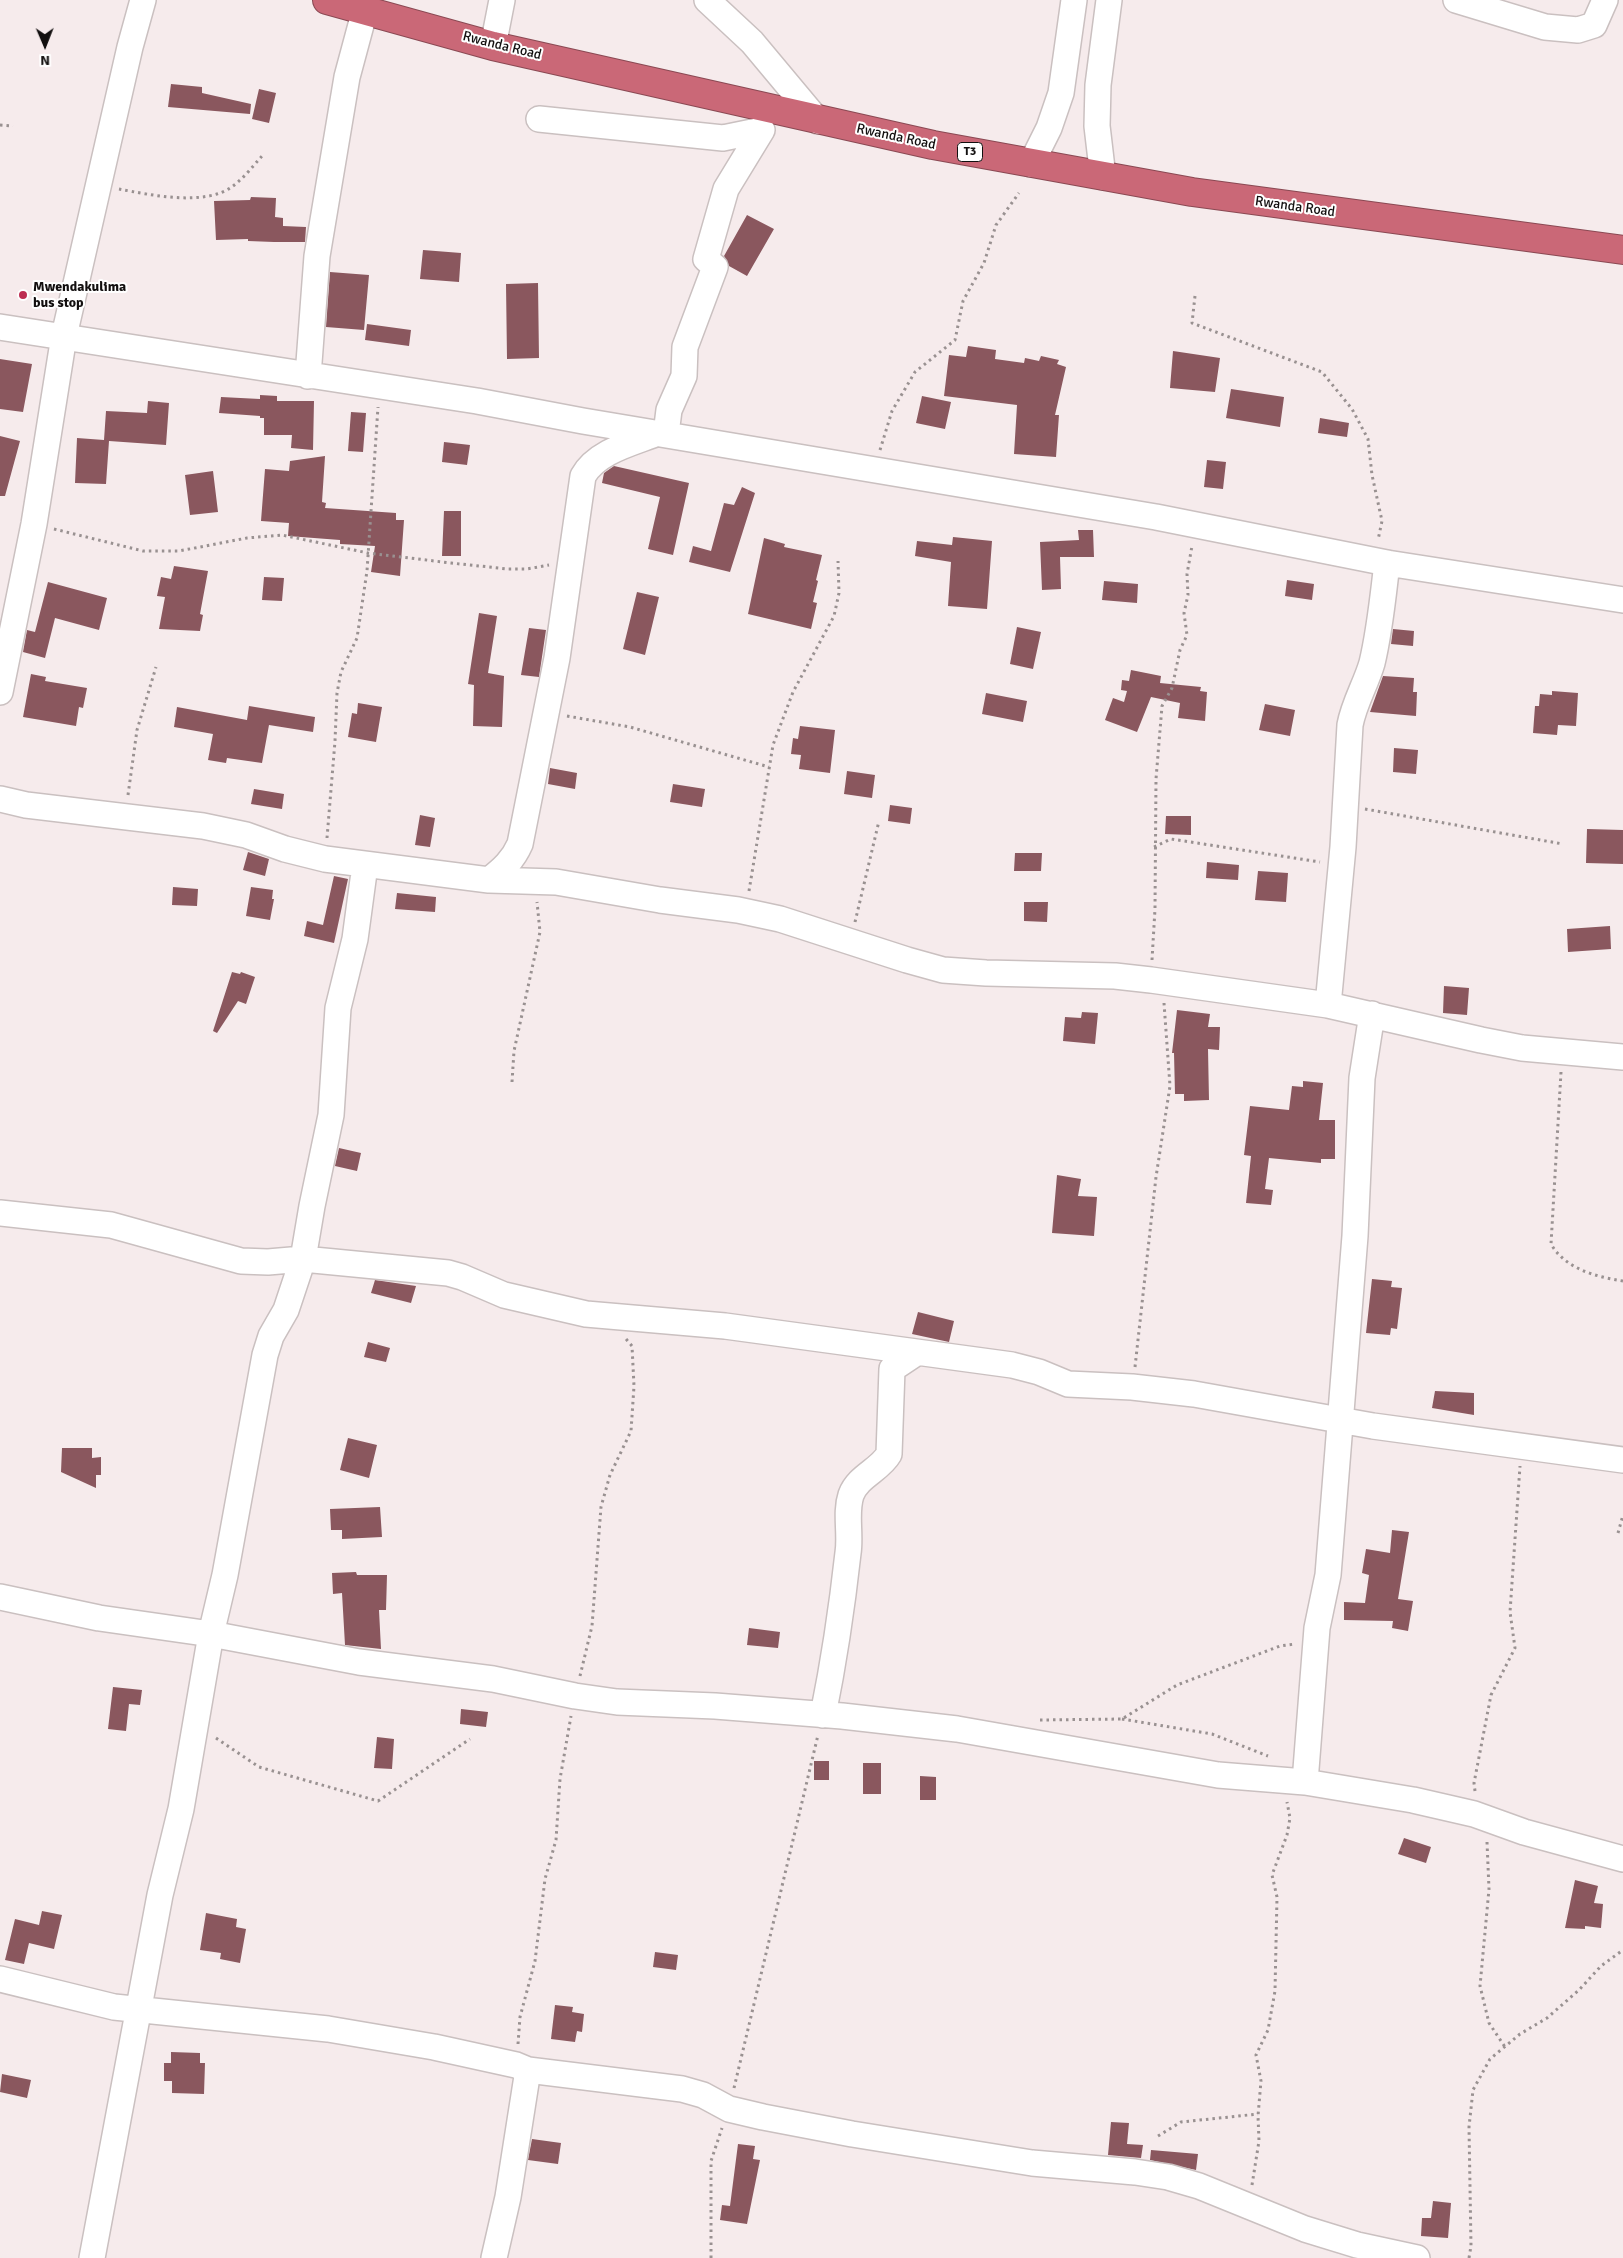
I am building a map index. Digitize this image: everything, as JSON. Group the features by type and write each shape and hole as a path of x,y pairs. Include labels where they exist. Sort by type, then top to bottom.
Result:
{"highway":[{"name":"Rwanda Road","path":"327,0 494,46 818,121 1032,164 1321,211 1465,227 1623,250"}],"street":[{"path":"0,692 34,524 64,336 143,0"},
{"path":"494,46 502,0"},
{"path":"707,0 752,42 818,121"},
{"path":"1032,164 1049,128 1061,93 1074,0"},
{"path":"1104,177 1097,126 1098,85 1109,0"},
{"path":"1456,0 1545,27 1578,30 1594,25 1605,0"},
{"path":"308,376 318,246 346,77 365,10"},
{"path":"539,119 723,138 762,130 726,188 706,259 715,267 684,347 684,376 669,410 662,434"},
{"path":"0,327 380,388 477,401 1156,517 1380,562 1623,600"},
{"path":"489,880 506,867 520,844 559,649 583,476 601,457 662,434"},
{"path":"1328,1005 1352,714 1371,666 1375,649 1380,562"},
{"path":"0,799 26,805 126,815 203,826 246,835 285,849 325,859 489,880 556,882 745,912 780,919 943,970 1115,976 1151,980 1328,1005 1481,1040 1562,1052 1623,1057"},
{"path":"92,2258 140,2011 160,1896 181,1809 211,1634 226,1566 265,1355 271,1336 286,1310 303,1258 331,1115 338,1008 355,939 366,864"},
{"path":"1296,1782 1316,1642 1328,1575 1355,1236 1362,1078 1372,1014"},
{"path":"0,1213 111,1225 241,1261 268,1262 303,1258 448,1273 504,1295 586,1314 725,1326 1019,1366 1068,1384 1132,1387 1194,1394 1339,1420 1623,1460"},
{"path":"823,1715 837,1639 849,1550 851,1494 866,1474 885,1460 889,1454 892,1369 916,1353"},
{"path":"0,1597 99,1618 211,1634 359,1662 493,1679 574,1696 617,1702 715,1706 823,1715 957,1729 1218,1775 1296,1782 1413,1800 1481,1807 1586,1850 1623,1859"},
{"path":"0,1979 31,1985 73,1998 140,2011 328,2029 434,2047 522,2068 682,2089 703,2095 729,2109 762,2118 852,2134 1032,2163 1135,2172 1168,2177 1245,2203 1305,2229 1417,2258"},
{"path":"494,2258 508,2197 522,2068"}],"path":[{"path":"0,126 13,126"},
{"path":"99,186 156,195 190,198 206,197 232,188 262,156"},
{"path":"874,470 892,411 915,372 955,340 963,301 984,263 996,225 1019,193"},
{"path":"1194,296 1192,323 1322,372 1352,409 1368,439 1372,475 1382,522 1380,562"},
{"path":"325,859 337,693 341,672 357,638 368,553 380,388"},
{"path":"34,524 143,550 179,550 247,538 282,536 368,553 508,569 527,569 572,559"},
{"path":"1132,1387 1156,1177 1170,1086 1164,1003 1151,980 1155,909 1154,847 1156,779 1162,726 1162,706 1172,688 1180,650 1186,634 1184,612 1188,595 1187,574 1194,547 1186,541"},
{"path":"745,912 773,744 792,692 834,616 838,593 838,561"},
{"path":"126,815 137,730 156,667"},
{"path":"547,713 630,727 770,767"},
{"path":"1345,805 1563,844"},
{"path":"850,942 879,821"},
{"path":"1154,847 1171,840 1341,864"},
{"path":"512,1082 514,1051 540,932 536,899 520,880"},
{"path":"1562,1052 1551,1244 1555,1250 1578,1269 1604,1278 1623,1281"},
{"path":"522,2068 520,2017 535,1961 545,1879 556,1840 560,1779 574,1696 592,1626 601,1508 610,1475 631,1431 634,1386 632,1346 623,1335 629,1318"},
{"path":"1505,2047 1489,2023 1480,1986 1489,1889 1481,1807 1474,1783 1492,1695 1515,1648 1510,1612 1521,1446"},
{"path":"1618,1533 1623,1515"},
{"path":"1122,1719 1177,1685 1224,1666 1280,1646 1316,1642"},
{"path":"711,2258 711,2161 729,2109 764,1965 787,1859 823,1715"},
{"path":"198,1716 218,1740 259,1767 378,1801 470,1739"},
{"path":"1032,1720 1122,1719 1212,1734 1269,1756"},
{"path":"1245,2203 1251,2190 1259,2140 1258,2114 1261,2081 1256,2055 1268,2030 1276,1990 1277,1897 1272,1875 1287,1835 1290,1818 1286,1803 1296,1782"},
{"path":"1469,2258 1471,2246 1468,2128 1473,2090 1490,2059 1520,2034 1547,2018 1580,1990 1601,1966 1623,1950"},
{"path":"1158,2136 1181,2122 1258,2114"}],"building":[{"path":"171,84 202,87 202,93 251,104 250,114 168,107"},
{"path":"259,89 276,93 269,123 252,119"},
{"path":"251,197 276,198 275,217 283,218 283,226 306,227 305,242 248,241 248,239 216,240 214,201 250,200"},
{"path":"747,215 774,229 747,276 729,266 724,256"},
{"path":"423,250 461,253 459,282 420,279"},
{"path":"330,272 369,275 364,330 326,327"},
{"path":"538,283 539,358 507,359 506,284"},
{"path":"367,324 411,330 409,346 365,340"},
{"path":"968,346 996,350 995,359 1024,363 1025,358 1039,361 1041,356 1059,360 1057,364 1066,367 1055,415 1059,415 1056,457 1014,454 1017,405 944,396 949,355 966,357"},
{"path":"1173,351 1220,358 1215,392 1170,388"},
{"path":"0,359 32,364 23,412 0,409"},
{"path":"1231,389 1284,397 1280,427 1226,418"},
{"path":"260,395 277,396 277,401 314,401 313,450 291,448 292,435 264,435 264,418 260,418 260,416 219,413 221,397 260,399"},
{"path":"922,396 951,402 945,429 916,423"},
{"path":"148,401 169,403 166,445 109,441 106,484 75,483 77,438 104,440 106,411 147,413"},
{"path":"351,412 366,413 363,452 348,451"},
{"path":"1320,418 1349,423 1347,437 1318,433"},
{"path":"0,436 20,441 5,496 0,496"},
{"path":"444,442 470,445 467,465 442,462"},
{"path":"325,456 322,502 326,503 325,508 396,513 396,520 404,520 400,576 371,572 375,546 340,544 340,540 288,536 289,523 261,521 265,469 289,471 290,461"},
{"path":"1207,460 1226,462 1223,489 1204,487"},
{"path":"614,466 689,483 673,555 648,549 660,497 602,483 604,473"},
{"path":"213,471 218,512 190,515 185,475"},
{"path":"742,487 755,493 730,572 689,562 693,546 711,551 724,503 734,505"},
{"path":"444,511 461,511 461,556 442,556"},
{"path":"1078,530 1093,530 1094,557 1060,557 1061,589 1042,590 1040,542 1079,540"},
{"path":"953,537 992,541 987,609 948,606 951,562 915,556 917,541 952,545"},
{"path":"764,538 785,544 784,547 822,555 816,580 818,581 813,602 817,603 811,629 748,614"},
{"path":"174,566 208,571 200,614 203,615 200,631 159,629 165,597 157,596 161,577 171,579"},
{"path":"264,577 284,578 282,601 262,600"},
{"path":"1287,580 1314,584 1312,600 1285,596"},
{"path":"1104,581 1138,584 1137,603 1102,600"},
{"path":"48,582 107,598 99,630 55,618 45,658 23,652 27,630 35,632"},
{"path":"637,592 659,597 645,655 623,649"},
{"path":"479,613 497,616 488,673 504,676 502,727 473,726 474,685 468,684"},
{"path":"1017,627 1041,632 1033,669 1010,664"},
{"path":"529,628 546,630 539,677 521,675"},
{"path":"1393,629 1414,631 1413,646 1391,644"},
{"path":"1131,670 1161,676 1160,683 1201,687 1200,691 1207,692 1205,721 1178,718 1180,703 1151,697 1137,732 1105,720 1113,698 1124,702 1127,691 1121,690 1122,680 1129,681"},
{"path":"31,674 46,677 45,681 87,688 83,708 79,707 76,726 23,717"},
{"path":"1383,676 1414,678 1413,692 1417,692 1416,716 1370,712"},
{"path":"1552,691 1578,693 1576,726 1558,725 1557,735 1533,733 1535,706 1539,706 1540,694 1552,695"},
{"path":"986,693 1027,701 1023,722 982,714"},
{"path":"358,703 382,707 376,742 348,737 352,713 357,714"},
{"path":"1265,704 1295,710 1290,736 1259,730"},
{"path":"249,706 315,717 313,732 269,725 262,763 227,758 226,763 208,760 213,734 174,727 177,707 247,720"},
{"path":"800,726 835,730 830,773 799,769 801,755 791,754 793,738 798,739"},
{"path":"1394,748 1418,750 1416,774 1393,772"},
{"path":"550,768 577,773 575,789 548,784"},
{"path":"847,771 875,775 872,798 844,794"},
{"path":"673,784 705,789 702,807 670,802"},
{"path":"254,789 284,794 282,809 251,804"},
{"path":"890,805 912,808 910,824 888,821"},
{"path":"420,815 435,818 430,847 415,845"},
{"path":"1166,816 1191,816 1191,835 1165,834"},
{"path":"1587,829 1623,830 1623,864 1586,863"},
{"path":"248,852 269,859 265,876 243,870"},
{"path":"1015,853 1042,853 1041,871 1014,871"},
{"path":"1207,862 1239,865 1238,880 1206,878"},
{"path":"1258,871 1288,873 1286,902 1255,900"},
{"path":"334,876 348,879 334,943 304,936 307,921 323,925"},
{"path":"173,887 198,889 197,906 172,905"},
{"path":"251,887 273,890 272,899 274,899 270,920 246,916"},
{"path":"397,893 436,897 435,912 395,909"},
{"path":"1024,902 1048,902 1047,922 1024,921"},
{"path":"1610,926 1611,949 1568,952 1567,929"},
{"path":"232,972 240,974 241,972 255,977 246,1004 238,1001 217,1033 213,1031"},
{"path":"1444,986 1469,988 1467,1015 1443,1013"},
{"path":"1177,1010 1210,1014 1208,1027 1220,1027 1219,1050 1208,1049 1209,1100 1184,1101 1184,1094 1175,1094 1174,1053 1172,1053"},
{"path":"1082,1012 1098,1013 1095,1044 1063,1041 1065,1017 1081,1018"},
{"path":"1303,1081 1323,1083 1319,1120 1335,1120 1335,1159 1321,1159 1321,1163 1269,1158 1265,1189 1273,1190 1271,1205 1246,1203 1251,1156 1244,1155 1250,1106 1289,1110 1292,1086 1303,1087"},
{"path":"339,1148 361,1153 357,1171 335,1166"},
{"path":"1057,1175 1081,1179 1078,1196 1097,1197 1094,1236 1052,1233"},
{"path":"1372,1279 1392,1281 1391,1287 1402,1288 1397,1329 1391,1328 1390,1335 1366,1333"},
{"path":"375,1280 416,1286 411,1303 371,1293"},
{"path":"918,1312 954,1321 949,1342 912,1334"},
{"path":"368,1342 390,1348 386,1362 364,1357"},
{"path":"1435,1391 1474,1393 1474,1415 1432,1408"},
{"path":"348,1438 377,1445 369,1478 340,1470"},
{"path":"62,1448 92,1448 92,1458 101,1457 101,1475 96,1475 96,1488 61,1472"},
{"path":"380,1507 382,1537 342,1539 342,1530 331,1530 330,1509"},
{"path":"1392,1530 1409,1532 1398,1599 1413,1601 1408,1631 1392,1628 1393,1621 1344,1620 1344,1602 1365,1603 1369,1575 1362,1573 1366,1549 1390,1553"},
{"path":"356,1572 357,1575 387,1575 386,1610 379,1610 381,1649 345,1645 342,1593 333,1594 332,1573"},
{"path":"749,1628 780,1632 778,1648 747,1645"},
{"path":"113,1687 142,1690 140,1705 129,1704 126,1731 108,1729"},
{"path":"461,1709 488,1712 486,1727 460,1724"},
{"path":"377,1737 394,1739 392,1769 374,1768"},
{"path":"814,1761 829,1761 829,1780 814,1780"},
{"path":"863,1763 881,1763 881,1794 863,1794"},
{"path":"920,1776 936,1777 936,1800 920,1800"},
{"path":"1404,1838 1431,1847 1426,1863 1398,1854"},
{"path":"1575,1880 1598,1886 1594,1903 1603,1904 1601,1928 1585,1926 1585,1929 1565,1928"},
{"path":"42,1911 62,1915 54,1949 29,1943 24,1964 5,1960 15,1919 39,1925"},
{"path":"206,1913 237,1919 236,1927 246,1929 240,1963 220,1959 221,1953 200,1950"},
{"path":"655,1952 678,1955 676,1970 653,1967"},
{"path":"555,2005 573,2007 572,2012 584,2014 582,2032 577,2031 575,2042 551,2039"},
{"path":"171,2052 200,2053 200,2063 205,2063 204,2094 172,2093 172,2081 164,2081 164,2063 171,2063"},
{"path":"2,2074 31,2080 27,2098 0,2092"},
{"path":"1111,2122 1129,2123 1127,2144 1143,2145 1141,2158 1108,2155"},
{"path":"532,2139 561,2143 558,2164 528,2160"},
{"path":"738,2144 755,2146 753,2159 760,2160 747,2224 720,2220 722,2205 730,2206"},
{"path":"1151,2150 1198,2154 1196,2170 1150,2160"},
{"path":"1433,2201 1451,2203 1448,2238 1421,2236 1422,2218 1431,2218"}],"place":[{"name":"Mwendakulima bus stop","path":"23,295"}]}
